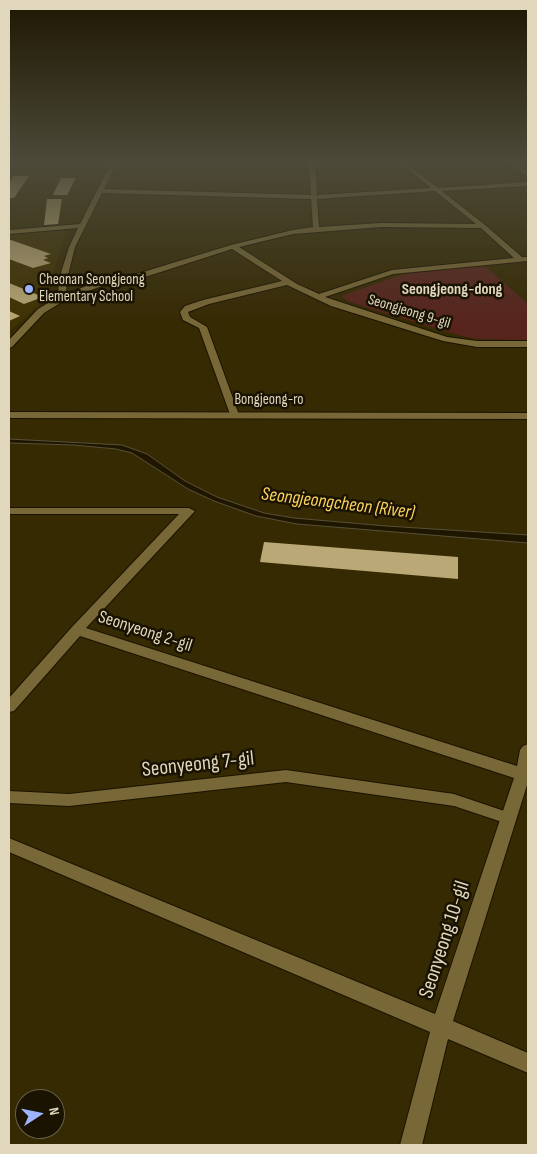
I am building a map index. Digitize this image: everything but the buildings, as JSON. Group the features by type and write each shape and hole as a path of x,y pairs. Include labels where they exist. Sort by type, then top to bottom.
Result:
{"street":[{"path":"62,298 63,279 72,247 87,217"},
{"path":"316,217 316,229"},
{"path":"471,217 519,259"},
{"path":"9,345 41,311 62,298 97,285 142,275 234,246 293,232 316,229 381,225 483,226"},
{"path":"9,232 82,226"},
{"name":"Seongjeong 9-gil","path":"234,246 288,282 334,304 446,339 477,344 528,344"},
{"path":"318,297 392,272 528,259"},
{"path":"234,415 203,327 186,318 184,312 188,308 206,302 288,282"},
{"name":"Bongjeong-ro","path":"9,415 528,416"},
{"name":"Seonyeong 2-gil","path":"9,511 189,511 77,630 525,775"},
{"path":"9,707 77,630"},
{"name":"Seonyeong 10-gil","path":"411,1145 441,1027 508,818 525,775 528,750"},
{"path":"9,845 528,1063"}],"lane":[{"name":"Seonyeong 7-gil","path":"9,797 69,800 286,776 454,800 508,818"}],"shaded area":[{"name":"Cheonan Seongjeong Elementary School","path":"66,231 51,280 48,297 9,332 9,234"},
{"path":"485,266 528,304 528,340 475,339 368,308 348,301 341,296 404,274"},
{"path":"9,439 122,445 147,454 185,481 217,497 264,513 294,518 386,526 528,535 528,543 297,524 256,516 214,501 188,489 132,453 116,449 74,445 9,443"}],"place":[{"name":"Cheonan Seongjeong Elementary School","path":"29,289"}],"district":[{"name":"Seongjeong-dong","path":"452,290"}],"water label":[{"name":"Seongjeongcheon (River)","path":"338,504"}]}
